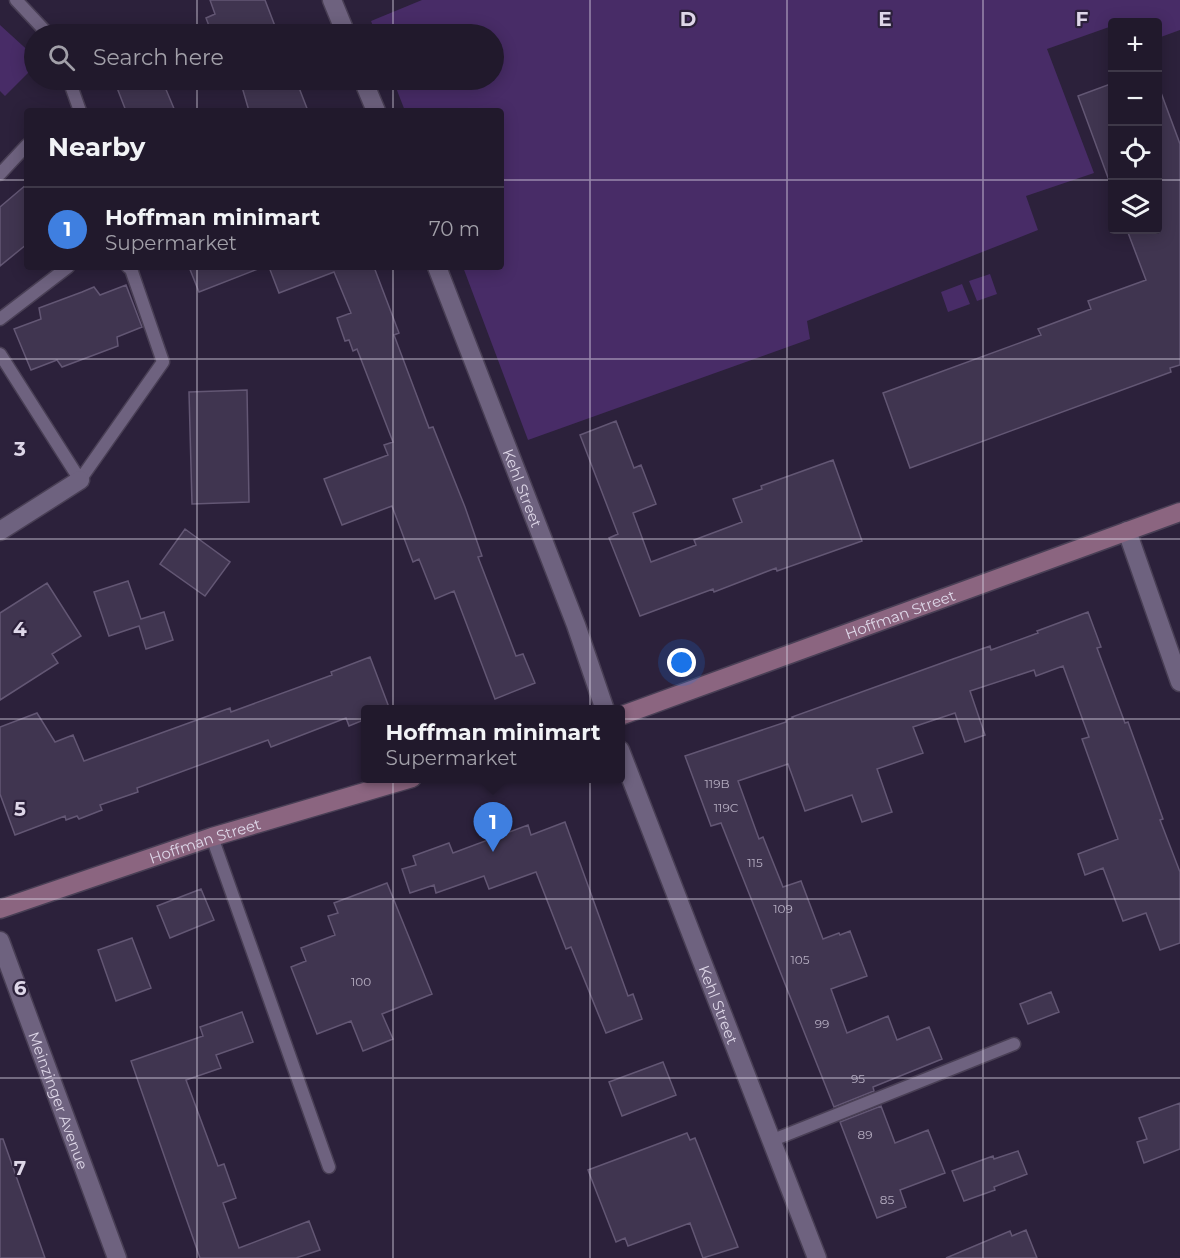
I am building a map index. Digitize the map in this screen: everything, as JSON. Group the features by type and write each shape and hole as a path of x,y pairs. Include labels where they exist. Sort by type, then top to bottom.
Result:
{"street":[{"path":"332,0 342,24"},
{"path":"367,90 375,108"},
{"name":"Kehl Street","path":"437,270 576,625 603,705"},
{"path":"0,531 80,480"},
{"name":"Hoffman Street","path":"625,715 1180,512"},
{"path":"1127,531 1180,682"},
{"name":"Kehl Street","path":"625,760 817,1258"},
{"name":"Hoffman Street","path":"0,909 212,837 395,783"},
{"name":"Meinzinger Avenue","path":"0,941 117,1258"}],"lane":[{"path":"16,0 39,24"},
{"path":"72,90 77,108"},
{"path":"0,174 24,148"},
{"path":"0,319 64,270"},
{"path":"0,354 80,480 163,362 131,270"},
{"path":"212,837 328,1167"},
{"path":"772,1140 1014,1044"}],"shaded area":[{"path":"422,0 1180,0 1180,30 1162,37 1162,18 1108,18 1108,27 1047,49 1094,173 1026,196 1038,230 807,321 810,339 528,440 464,270 504,270 504,108 404,108 397,90 504,90 504,24 372,24 371,21"},
{"path":"0,25 24,47 24,77 5,96 0,91"},
{"path":"990,274 997,294 977,301 969,281"},
{"path":"962,284 970,304 948,312 941,292"}],"building":[{"path":"210,0 265,0 274,24 208,24 206,18 215,14"},
{"path":"1108,85 1108,178 1078,96"},
{"path":"118,90 166,90 174,108 125,108"},
{"path":"243,90 300,90 307,108 248,108"},
{"path":"1162,95 1180,144 1180,365 1170,368 1171,372 910,468 883,393 1041,335 1038,329 1091,309 1088,301 1146,280 1129,234 1162,234"},
{"path":"24,187 24,246 0,266 0,207"},
{"path":"190,270 255,270 199,292"},
{"path":"270,270 375,270 399,333 394,335 429,428 433,427 465,507 482,556 478,557 516,656 523,654 535,683 495,699 454,591 435,599 419,559 413,562 392,506 342,525 324,479 388,455 384,445 393,442 357,349 353,351 349,340 345,341 337,318 351,313 334,272 279,293"},
{"path":"126,285 142,327 117,337 118,346 62,367 57,360 31,370 14,329 41,319 39,308 94,287 100,295"},
{"path":"247,390 249,502 192,504 189,392"},
{"path":"616,421 634,468 641,465 656,504 633,513 651,562 696,545 694,540 742,522 733,499 762,489 761,486 833,460 862,541 777,571 776,568 714,592 713,589 640,616 609,538 618,534 580,435"},
{"path":"185,529 230,562 205,596 160,564"},
{"path":"128,581 141,619 164,612 173,640 146,649 139,626 109,636 94,592"},
{"path":"47,583 81,636 52,654 58,663 0,700 0,613"},
{"path":"1088,612 1101,647 1097,648 1125,723 1128,722 1163,819 1160,820 1180,872 1180,943 1160,950 1146,913 1123,921 1103,868 1085,875 1078,854 1118,839 1082,739 1089,737 1063,666 1036,676 1034,670 970,691 985,735 965,742 955,713 913,727 923,753 877,769 892,812 862,822 852,795 805,811 788,764 738,781 759,839 763,837 783,887 801,881 823,939 850,931 867,976 831,989 847,1033 888,1016 897,1040 929,1027 942,1059 873,1087 874,1091 834,1107 721,823 711,826 685,756 786,722 792,717 990,646 991,650"},
{"path":"370,657 388,705 361,705 361,721 349,726 346,718 271,747 268,740 137,788 138,792 100,805 102,810 79,819 77,816 66,820 65,816 15,835 0,794 0,727 37,713 55,742 73,735 84,761 230,708 231,712 332,675 331,672"},
{"path":"565,822 628,996 633,994 642,1019 606,1033 571,947 566,949 536,872 489,889 484,876 436,893 434,885 410,893 402,869 416,865 413,856 449,843 453,853 528,825 531,835"},
{"path":"387,883 432,994 382,1014 393,1039 363,1051 351,1021 317,1034 291,967 306,961 301,948 335,935 328,916 338,913 334,903"},
{"path":"201,889 214,920 170,938 157,906"},
{"path":"132,938 151,988 116,1001 98,950"},
{"path":"1051,992 1059,1012 1028,1024 1020,1004"},
{"path":"242,1012 253,1042 216,1055 221,1068 186,1080 218,1166 224,1164 236,1198 223,1203 239,1248 309,1221 320,1250 296,1258 200,1258 131,1061 203,1036 200,1027"},
{"path":"663,1062 676,1095 622,1116 609,1082"},
{"path":"1180,1103 1180,1149 1144,1163 1137,1142 1147,1139 1139,1118"},
{"path":"881,1106 895,1143 928,1130 945,1173 900,1190 906,1207 877,1218 840,1122"},
{"path":"687,1133 690,1140 695,1138 738,1247 703,1258 690,1223 628,1246 625,1238 616,1242 588,1170"},
{"path":"0,1139 3,1139 45,1258 0,1258"},
{"path":"1018,1151 1027,1174 994,1187 995,1190 964,1201 952,1171 993,1156 994,1159"},
{"path":"1026,1230 1037,1258 946,1258 1010,1231 1012,1236"}],"place":[{"name":"Hoffman minimart","path":"493,852"}]}
